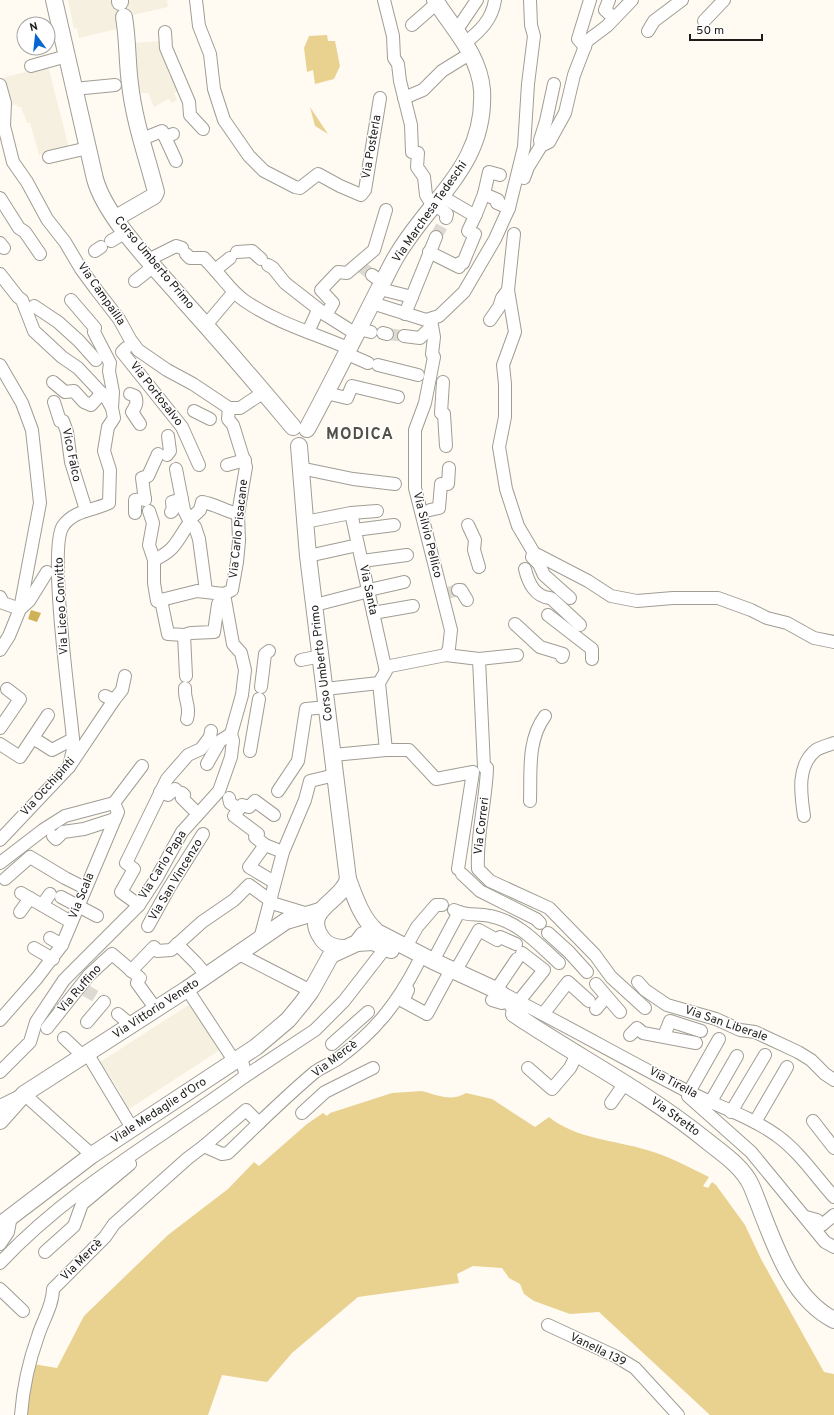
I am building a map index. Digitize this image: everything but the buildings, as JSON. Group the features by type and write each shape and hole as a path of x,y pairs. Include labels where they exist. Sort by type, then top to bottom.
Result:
{"street":[{"name":"Corso Umberto Primo","path":"54,0 96,184 116,218 151,263 264,392 300,428 289,433 289,440 299,446 308,556 348,880 363,914"},
{"name":"Via Posterla","path":"196,0 198,22 210,54 214,89 218,106 224,120 249,156 264,171 295,187 300,188 318,174 361,195 365,190 380,98"},
{"path":"384,0 394,36 394,58 398,64 404,98 411,125 412,152 418,153 417,166 424,177 426,195 476,214"},
{"path":"464,42 477,0"},
{"path":"404,98 423,90 442,71 464,42 486,24 494,12 495,0"},
{"path":"404,336 420,338 431,323 464,292 488,251 509,208 524,147 528,84 534,36 531,25 530,0"},
{"path":"586,47 578,39 590,0"},
{"path":"610,0 605,10 614,18"},
{"path":"632,0 587,41 586,47 574,75 565,113 549,142 541,146 528,167 515,207 508,290 515,332 503,365 505,384 505,417 499,447 506,489 518,526 534,553 588,581 611,596 637,601 692,597 718,598 751,610 767,618 787,623 814,638 834,642"},
{"path":"648,31 654,21 682,0"},
{"path":"704,21 724,0"},
{"path":"412,25 436,1"},
{"name":"Via Marchesa Tedeschi","path":"300,428 364,338 378,282 398,252 465,165 476,141 482,116 482,90 479,70 464,42 436,1"},
{"path":"116,218 154,196 156,192 142,139 130,84 127,35 124,17"},
{"path":"165,32 166,48 187,96 190,115 203,129"},
{"path":"35,65 67,56"},
{"name":"Via Campailla","path":"0,84 5,103 4,126 13,162 37,198 47,219 65,242 90,282 122,322 130,345 167,370 193,384 229,408"},
{"path":"541,146 540,140 546,122 554,84"},
{"path":"74,89 115,85"},
{"path":"142,139 162,132 169,135 176,161"},
{"path":"49,157 88,148"},
{"path":"429,252 459,267 460,264 463,263 476,214 484,194 489,172 500,175"},
{"path":"484,194 498,200 497,204 509,208"},
{"path":"0,198 18,228 25,232 40,254"},
{"path":"437,200 447,214 446,218"},
{"path":"308,332 322,312 333,303 321,290 338,272 347,273 374,250 386,210"},
{"path":"488,251 512,230"},
{"path":"102,247 126,232"},
{"path":"408,315 412,297 436,237"},
{"path":"135,281 151,263 176,246 184,251 190,258 204,258 234,292 245,301 281,323 334,342 364,338"},
{"path":"215,270 234,255 252,251 274,268 285,283 322,312 364,338 373,364 418,375"},
{"path":"0,274 22,300 34,330 62,357 78,368 102,393 112,408"},
{"path":"378,282 412,297"},
{"path":"490,320 508,290"},
{"path":"206,325 234,292"},
{"name":"Via Liceo Convitto","path":"69,767 73,749 73,739 60,609 58,559 62,527 74,515 109,503 110,470 104,451 108,427 114,418 112,408 113,392 102,365 110,363 94,332 95,328 71,300"},
{"path":"372,303 426,320 431,323"},
{"path":"34,306 58,322 102,365"},
{"name":"Via Silvio Pellico","path":"431,323 434,337 432,354 434,357 426,403 415,430 415,488 424,511 451,630 449,648 446,655"},
{"name":"Via Portosalvo","path":"130,345 122,352 182,427 199,465"},
{"path":"0,365 22,403 32,430 40,503 20,609 4,638 0,650"},
{"path":"52,382 65,392 74,391 84,402 91,404 102,393"},
{"path":"443,382 441,413 444,414 446,446"},
{"path":"326,393 347,398 352,386 398,397"},
{"path":"229,408 240,408 264,392"},
{"path":"130,394 135,396 136,399 137,405 132,412 140,424"},
{"name":"Vico Falco","path":"54,402 60,421 63,421 67,432 71,462 86,510"},
{"name":"Via Carlo Pisacane","path":"229,408 228,419 233,425 246,467 238,514 240,541 237,562 232,590 224,594 228,627 234,649"},
{"path":"194,411 210,419"},
{"path":"161,600 168,634 184,635 191,633 211,633 214,632 216,626 218,604 224,594 197,591 161,600 157,601 154,594 154,560 148,545 153,523 146,503 142,478 148,476 163,455 170,451 168,436"},
{"path":"227,465 245,460"},
{"path":"300,468 395,484"},
{"path":"424,511 439,508 441,484 448,484 449,468"},
{"path":"176,469 182,499 190,521 195,527 199,539 206,591"},
{"path":"171,512 173,510 172,502 182,499"},
{"path":"135,513 135,500 146,503"},
{"path":"154,560 168,553 178,542 190,521 200,510 202,502 213,504 226,512 238,514"},
{"path":"305,522 351,513 377,511"},
{"name":"Via Santa","path":"351,513 386,669"},
{"path":"355,530 394,525"},
{"path":"468,525 475,540 474,550 479,567"},
{"path":"308,556 358,545"},
{"path":"534,553 532,558 539,564 544,575 570,598"},
{"path":"362,561 407,556"},
{"path":"525,569 526,579 532,586 544,597 551,599 580,626"},
{"path":"20,609 29,601 47,572"},
{"path":"315,605 404,582"},
{"path":"458,590 461,590 468,600"},
{"path":"0,597 3,603 20,609"},
{"path":"373,613 413,606"},
{"path":"548,615 592,649 592,659"},
{"path":"515,624 540,647 563,654 562,657"},
{"path":"184,635 186,676"},
{"name":"Via Carlo Papa","path":"0,1072 30,1042 36,1022 64,980 139,905 156,879 182,832 219,791 225,776 233,741 231,734 242,695 244,670 241,653 234,649"},
{"path":"250,751 265,654 269,651"},
{"path":"390,750 379,683 386,669 446,655 479,659 517,655"},
{"path":"301,660 321,656"},
{"name":"Via Correri","path":"479,659 484,767 487,768 487,787 478,837 478,869 490,881 549,908 595,955 611,977 645,1008"},
{"name":"Via Occhipinti","path":"0,840 69,767 110,698 122,690 125,676"},
{"path":"325,689 379,683"},
{"path":"185,688 185,695 190,710 187,719"},
{"path":"0,728 20,698 7,689"},
{"path":"278,791 298,761 306,709 327,707"},
{"path":"0,744 20,757 48,715"},
{"path":"530,801 533,740 535,729 545,716"},
{"path":"139,905 121,892 134,869 126,863 138,843 167,779 188,755 200,749 210,737 211,731"},
{"path":"207,764 220,741 231,734"},
{"path":"33,738 52,750 73,739"},
{"path":"804,816 800,789 805,765 816,750 834,743"},
{"path":"333,755 390,750 409,750 436,779 473,772 460,872 480,891 536,919 540,923"},
{"path":"1,862 48,833 65,816 114,803 142,766"},
{"path":"260,939 283,852 305,800 310,781 335,775"},
{"path":"160,792 168,795 175,789 184,795 182,798 198,814"},
{"path":"229,798 230,803 239,809"},
{"path":"274,815 255,801 249,807 242,806 234,816 258,834 255,837 265,845 283,852"},
{"name":"Via Scala","path":"1,1019 62,945 77,906 118,812 114,803"},
{"path":"48,833 56,839 63,832 84,829 114,819"},
{"name":"Via San Vincenzo","path":"148,926 169,888 203,834"},
{"path":"265,845 250,867 274,882"},
{"path":"5,879 30,857 85,888"},
{"path":"348,880 344,890 320,909 317,923 319,935 322,940 333,947 373,942 425,963 454,971 494,995 514,1000"},
{"path":"131,970 154,947 157,951 171,950 202,922 234,900 250,885 275,904 320,909 337,900 351,902 363,914 377,932 408,943 425,963"},
{"path":"42,905 56,895 97,916"},
{"path":"534,895 549,903 570,924 568,927"},
{"path":"20,912 26,896 71,922"},
{"path":"408,943 417,927 436,905 441,904"},
{"name":"Via Vittorio Veneto","path":"0,1106 24,1094 187,989 286,921 320,909"},
{"path":"514,1000 544,970 500,937 497,940 479,930 427,1014 403,1001 414,979 456,911 467,916 490,916 514,926 533,939 559,963"},
{"path":"351,945 365,928 363,914"},
{"path":"548,933 569,952 587,972"},
{"path":"50,938 62,945"},
{"path":"177,944 196,963 206,976"},
{"name":"Viale Medaglie d'Oro","path":"4,1220 92,1155 256,1048 288,1020 311,991 331,955 351,945"},
{"path":"0,1263 22,1239 64,1204 138,1149 315,1030 349,1002 386,947"},
{"path":"34,948 52,959"},
{"path":"494,995 519,952"},
{"name":"Via Ruffino","path":"47,1028 89,975 112,954 140,978 136,983 156,1009"},
{"path":"239,954 311,991"},
{"name":"Via Mercè","path":"204,1146 222,1154 228,1153 317,1070 336,1060 381,1021 425,963"},
{"path":"544,1013 568,982 592,1005 606,997"},
{"name":"Via San Liberale","path":"638,982 645,990 667,1005 716,1019 740,1030 755,1032 798,1052 811,1060 830,1077"},
{"path":"596,984 620,1012"},
{"path":"187,989 238,1060 245,1072 244,1077"},
{"name":"Via Stretto","path":"494,995 523,1020 625,1083 693,1130 746,1175 778,1251 798,1290 813,1306 834,1320"},
{"path":"514,1000 523,1020"},
{"name":"Via Tirella","path":"514,1000 544,1013 710,1103 755,1122 776,1135 790,1147 834,1197"},
{"path":"87,1022 103,1001 131,1025"},
{"path":"332,1044 368,1012"},
{"path":"664,1036 670,1021 701,1031"},
{"path":"630,1035 637,1028 644,1033 696,1043"},
{"path":"64,1038 85,1054 129,1130 138,1149"},
{"path":"719,1039 685,1090 696,1104 728,1130 751,1152 803,1217 825,1242 834,1247"},
{"path":"528,1068 552,1089 570,1068 577,1054"},
{"path":"731,1112 765,1055"},
{"path":"710,1103 737,1056"},
{"path":"298,1095 326,1074 340,1066"},
{"path":"755,1122 787,1067"},
{"path":"302,1113 325,1092 374,1068"},
{"path":"611,1103 625,1083"},
{"path":"24,1094 92,1155"},
{"name":"Via Vittorio Veneto","path":"0,1121 24,1094"},
{"path":"178,1099 189,1116"},
{"name":"Via Mercè","path":"21,1415 29,1366 45,1316 53,1299 53,1288 105,1237 114,1224 188,1158 246,1110 261,1121"},
{"path":"813,1121 834,1148"},
{"path":"45,1252 74,1226 82,1204 130,1164 126,1158"},
{"path":"803,1217 817,1220 822,1225 834,1215"},
{"path":"0,1244 8,1232 4,1220"},
{"path":"0,1290 23,1311"},
{"name":"Vanella 139","path":"548,1325 617,1357 635,1368 678,1415"}],"shaded area":[{"path":"68,0 167,0 168,7 120,18 121,28 79,38 77,28 74,29"},
{"path":"327,35 328,41 335,41 340,66 334,79 315,84 313,70 307,72 304,48 309,36"},
{"path":"163,41 169,76 177,75 183,89 174,93 177,100 172,103 169,99 154,107 148,93 135,93 132,43"},
{"path":"48,66 69,148 39,155 30,123 27,123 21,107 18,107 16,104 11,106 2,78"},
{"path":"310,107 328,134 315,126"},
{"path":"31,610 41,613 37,622 28,619"},
{"path":"190,1004 220,1050 126,1111 118,1098 122,1095 106,1070 102,1072 97,1064"},
{"path":"422,1091 444,1097 455,1097 466,1093 492,1099 535,1127 549,1117 571,1130 583,1134 655,1152 709,1177 703,1186 708,1188 712,1182 716,1185 745,1225 761,1259 824,1372 834,1374 834,1415 710,1415 599,1312 570,1314 534,1301 524,1294 520,1284 509,1278 502,1268 473,1266 457,1274 459,1283 358,1297 292,1353 267,1382 222,1375 208,1415 25,1415 33,1364 57,1368 84,1316 168,1235 228,1189 254,1162 259,1166 307,1124 323,1113 327,1116 330,1113 392,1093"}],"tunnel":[{"path":"436,237 446,218"},
{"path":"359,265 372,275"},
{"path":"387,334 404,336"},
{"path":"444,594 458,590"},
{"path":"85,990 102,1000"}],"district":[{"name":"MODICA","path":"360,435"}]}
